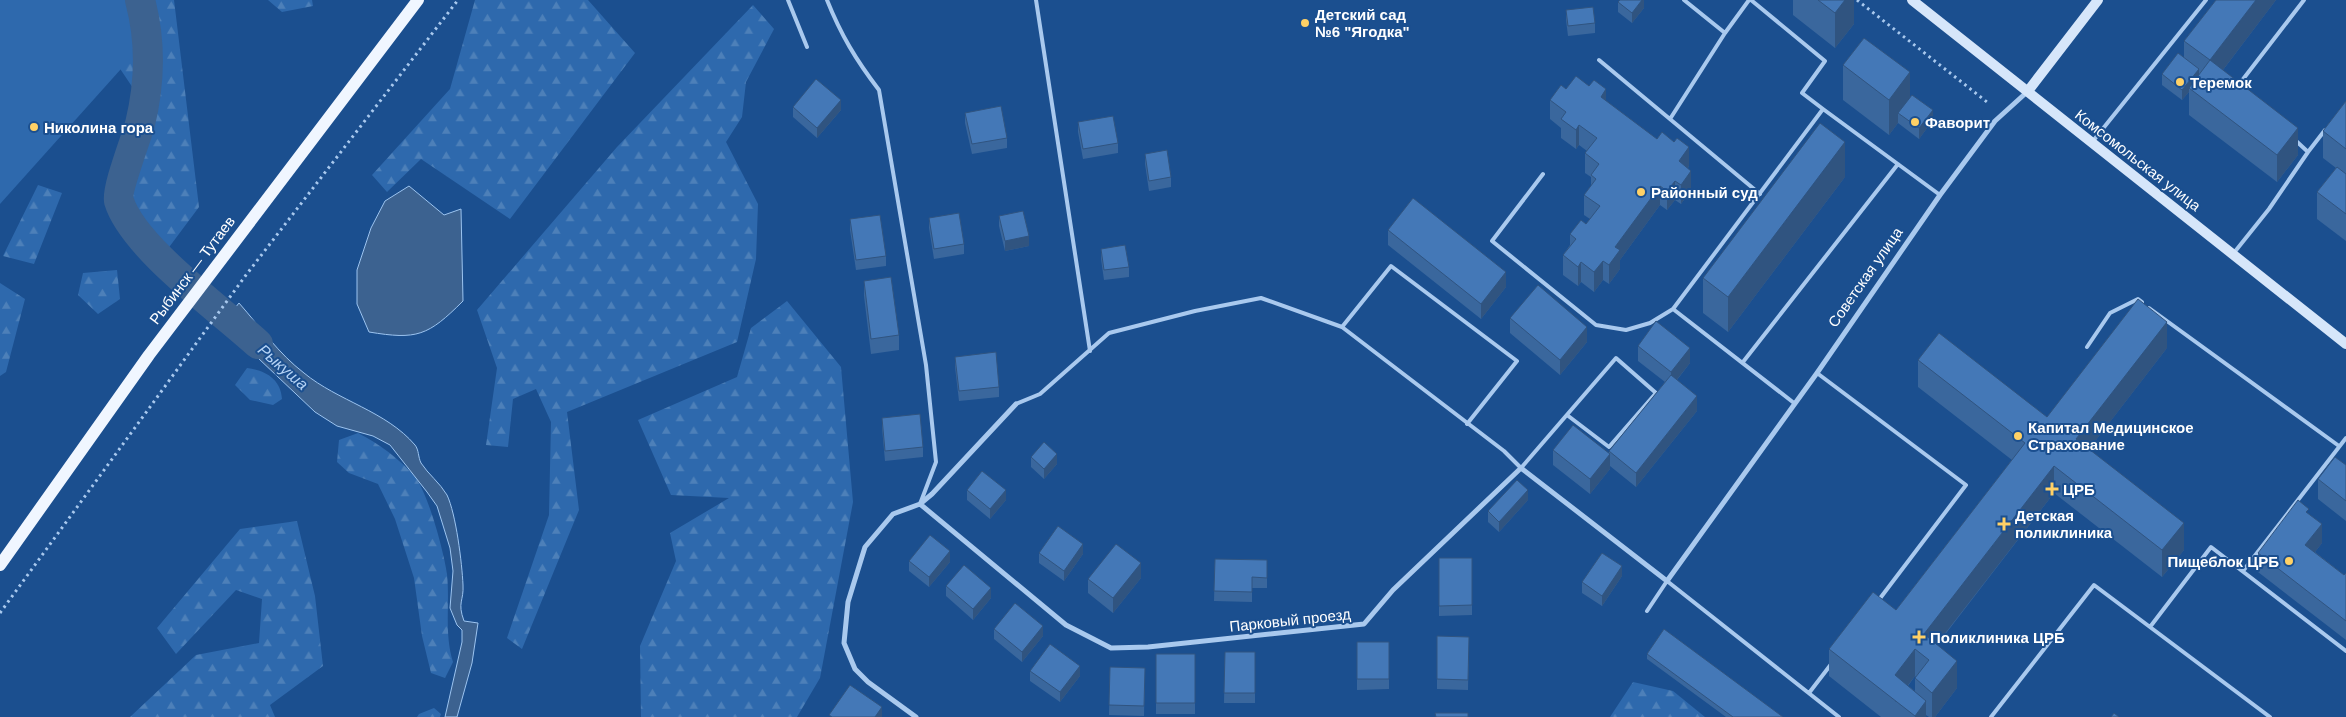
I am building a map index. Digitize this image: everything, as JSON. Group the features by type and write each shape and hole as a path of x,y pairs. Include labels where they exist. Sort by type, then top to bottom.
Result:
{"main road":[{"name":"Рыбинск — Тутаев","path":"0,565 149,355 418,0"},
{"name":"Комсомольская улица","path":"1912,0 2346,344"},
{"name":"Советская улица","path":"2028,92 2098,0"}],"street":[{"name":"Советская улица","path":"1668,581 1817,372 1940,194 1995,121 2028,92"},
{"path":"916,717 868,682 855,668 844,643 848,602 865,547 893,514 920,504 932,494 1016,404"},
{"path":"1521,468 1668,581"},
{"name":"Парковый проезд","path":"920,504 1066,625 1111,648 1148,647 1364,624 1393,590 1521,468"}],"lane":[{"path":"788,0 807,47"},
{"path":"828,0 838,29 879,90 926,365 936,462 920,504"},
{"path":"1036,0 1090,352"},
{"path":"1684,0 1725,33"},
{"path":"1670,119 1725,33 1750,0 1825,61 1802,93 1940,194"},
{"path":"2092,143 2206,0"},
{"path":"2243,95 2236,89 2304,0"},
{"path":"1599,60 1760,194"},
{"path":"1543,174 1492,241 1596,325 1626,330 1650,323 1673,309 1823,109"},
{"path":"2233,254 2269,209 2308,152 2330,124"},
{"path":"2287,133 2308,152"},
{"path":"1743,362 1898,164"},
{"path":"1342,327 1391,266 1517,361 1467,424"},
{"path":"1016,404 1040,394 1090,352 1109,333 1195,311 1261,298 1342,327 1467,424 1504,450 1521,468 1616,358 1656,393 1609,447 1567,415"},
{"path":"2086,347 2110,313 2138,299 2340,446"},
{"path":"1673,309 1794,402"},
{"path":"1817,372 1966,485 1873,608"},
{"path":"2243,571 2346,438"},
{"path":"2150,627 2211,547 2346,651"},
{"path":"1648,611 1668,581 1839,717"},
{"path":"1991,717 2094,586 2270,717"},
{"path":"1809,693 1838,654"}],"path":[{"path":"0,613 246,275 458,0"},
{"path":"1857,0 1987,102"}],"green space":[{"name":"Николина гора","path":"0,0 134,0 138,50 0,204"},
{"path":"83,0 174,0 199,207 164,254 114,207 137,94 82,12"},
{"path":"268,0 312,0 313,6 282,12"},
{"path":"475,0 588,0 635,53 510,219 421,159 387,192 372,175 450,89"},
{"path":"753,5 774,29 746,82 742,117 726,142 758,204 756,259 737,342 567,412 579,510 522,649 507,638 549,515 551,422 536,389 513,399 508,447 486,445 497,368 477,310 617,147"},
{"path":"38,185 62,193 34,264 3,256"},
{"path":"117,270 120,299 98,314 78,295 83,273"},
{"path":"0,283 25,299 6,372 0,376"},
{"path":"787,301 841,367 853,502 820,678 797,717 641,717 640,646 676,561 670,533 729,498 671,495 638,420 737,377 751,328"},
{"path":"247,368 266,373 271,377 279,386 282,399 273,405 250,400 235,385"},
{"path":"358,433 388,452 409,470 420,485 430,509 443,552 448,585 448,629 453,662 445,678 431,673 422,636 414,578 395,519 378,484 349,473 337,462 339,440"},
{"path":"297,521 315,596 323,666 270,705 275,717 130,717 196,655 259,643 262,599 236,590 176,654 157,628 240,529"},
{"path":"1633,682 1673,691 1705,717 1610,717"},
{"path":"434,708 441,714 440,717 417,717 419,714"}],"water":[{"path":"409,186 444,215 461,209 463,301 440,322 421,333 399,335 369,332 357,304 357,270 371,228 385,201"},
{"name":"Рыкуша","path":"239,303 295,366 317,383 390,423 403,433 415,445 421,463 447,495 456,526 460,552 463,585 462,615 464,621 478,623 472,663 457,717 445,717 462,642 462,630 457,625 450,608 453,571 450,548 437,506 390,445 373,436 337,426 315,412 258,358 239,334 223,323"}],"building":[{"path":"1620,0 1642,0 1632,13 1618,2"},
{"path":"1818,0 1845,0 1835,13"},
{"path":"2216,0 2256,0 2210,60 2184,41"},
{"path":"1593,7 1595,23 1568,26 1566,10"},
{"path":"1864,38 1910,72 1889,100 1843,65"},
{"path":"2178,53 2199,69 2182,90 2162,74"},
{"path":"2210,60 2298,128 2277,155 2189,88"},
{"name":"Районный суд","path":"1576,76 1589,86 1594,80 1606,89 1601,97 1657,139 1662,132 1674,142 1677,138 1689,147 1679,161 1691,171 1681,185 1675,181 1667,191 1660,186 1615,247 1620,250 1609,265 1603,261 1594,272 1581,262 1578,267 1563,255 1576,239 1570,234 1581,220 1586,224 1600,206 1584,195 1596,179 1591,175 1599,164 1585,153 1597,138 1579,125 1576,130 1561,119 1566,112 1550,100 1561,85 1566,89"},
{"path":"816,79 841,100 817,128 793,107"},
{"path":"1912,95 1933,110 1919,128 1898,113"},
{"path":"2346,101 2346,149 2323,131"},
{"path":"1001,106 1007,138 972,144 965,113"},
{"path":"1113,116 1118,143 1083,149 1078,122"},
{"path":"1820,123 1845,142 1728,297 1703,278"},
{"path":"1167,150 1171,177 1149,181 1145,154"},
{"path":"2337,167 2346,174 2346,214 2317,192"},
{"path":"1413,198 1506,272 1481,304 1388,230"},
{"path":"1023,211 1029,236 1005,241 999,216"},
{"path":"959,213 964,244 934,249 929,218"},
{"path":"880,215 886,256 856,260 850,219"},
{"path":"1125,245 1129,267 1104,270 1101,249"},
{"path":"891,277 899,335 871,339 864,281"},
{"path":"1538,285 1587,327 1560,360 1510,318"},
{"path":"2138,299 2167,322 2076,439 2184,523 2162,550 2054,466 1924,634 1957,661 1932,693 1915,678 1929,660 1915,649 1895,675 1926,701 1915,716 1829,649 1873,592 1896,610 2025,443 1918,360 1939,333 2047,417"},
{"path":"1656,321 1690,348 1671,372 1638,346"},
{"path":"996,352 999,387 959,391 955,357"},
{"path":"1671,375 1697,396 1636,473 1609,451"},
{"path":"920,414 923,447 885,451 882,418"},
{"path":"1573,425 1610,454 1590,479 1553,450"},
{"path":"1044,442 1057,454 1044,469 1031,457"},
{"path":"2335,457 2346,465 2346,501 2318,479"},
{"path":"982,471 1006,490 990,509 967,490"},
{"path":"1517,480 1528,490 1499,522 1488,511"},
{"path":"2298,500 2309,509 2306,512 2322,524 2305,545 2344,575 2346,573 2346,621 2258,553"},
{"path":"1058,526 1083,544 1064,571 1039,553"},
{"path":"930,535 950,551 929,577 909,561"},
{"path":"1116,544 1141,563 1113,598 1088,579"},
{"path":"1602,553 1622,566 1602,596 1582,582"},
{"path":"1439,558 1472,558 1472,605 1439,606"},
{"path":"1215,559 1267,560 1267,578 1252,577 1252,592 1214,591"},
{"path":"964,565 991,588 973,609 946,586"},
{"path":"1015,603 1043,626 1022,652 994,629"},
{"path":"1664,629 1783,717 1733,717 1647,654"},
{"path":"1437,636 1469,637 1468,680 1437,679"},
{"path":"1357,642 1389,642 1389,679 1357,679"},
{"path":"1050,644 1080,666 1060,692 1030,671"},
{"path":"1225,652 1255,652 1255,693 1224,693"},
{"path":"1156,654 1195,654 1195,703 1156,703"},
{"path":"1110,667 1145,668 1144,706 1109,705"},
{"path":"850,685 882,707 875,717 832,717 829,715"},
{"path":"1435,713 1468,713 1468,717 1436,717"},
{"path":"2114,713 2119,717 2111,717"}],"waterway":[{"name":"Рыкуша","path":"140,0 144,15 147,46 146,93 140,124 120,186 119,201 127,219 141,238 159,257 201,296 258,344"}],"place":[{"name":"Детский сад №6 \"Ягодка\"","path":"1305,23"},
{"name":"Теремок","path":"2180,82"},
{"name":"Фаворит","path":"1915,122"},
{"name":"Николина гора","path":"34,127"},
{"name":"Районный суд","path":"1641,192"},
{"name":"Капитал Медицинское Страхование","path":"2018,436"},
{"name":"ЦРБ","path":"2052,489"},
{"name":"Детская поликлиника","path":"2004,524"},
{"name":"Пищеблок ЦРБ","path":"2289,561"},
{"name":"Поликлиника ЦРБ","path":"1919,637"}]}
